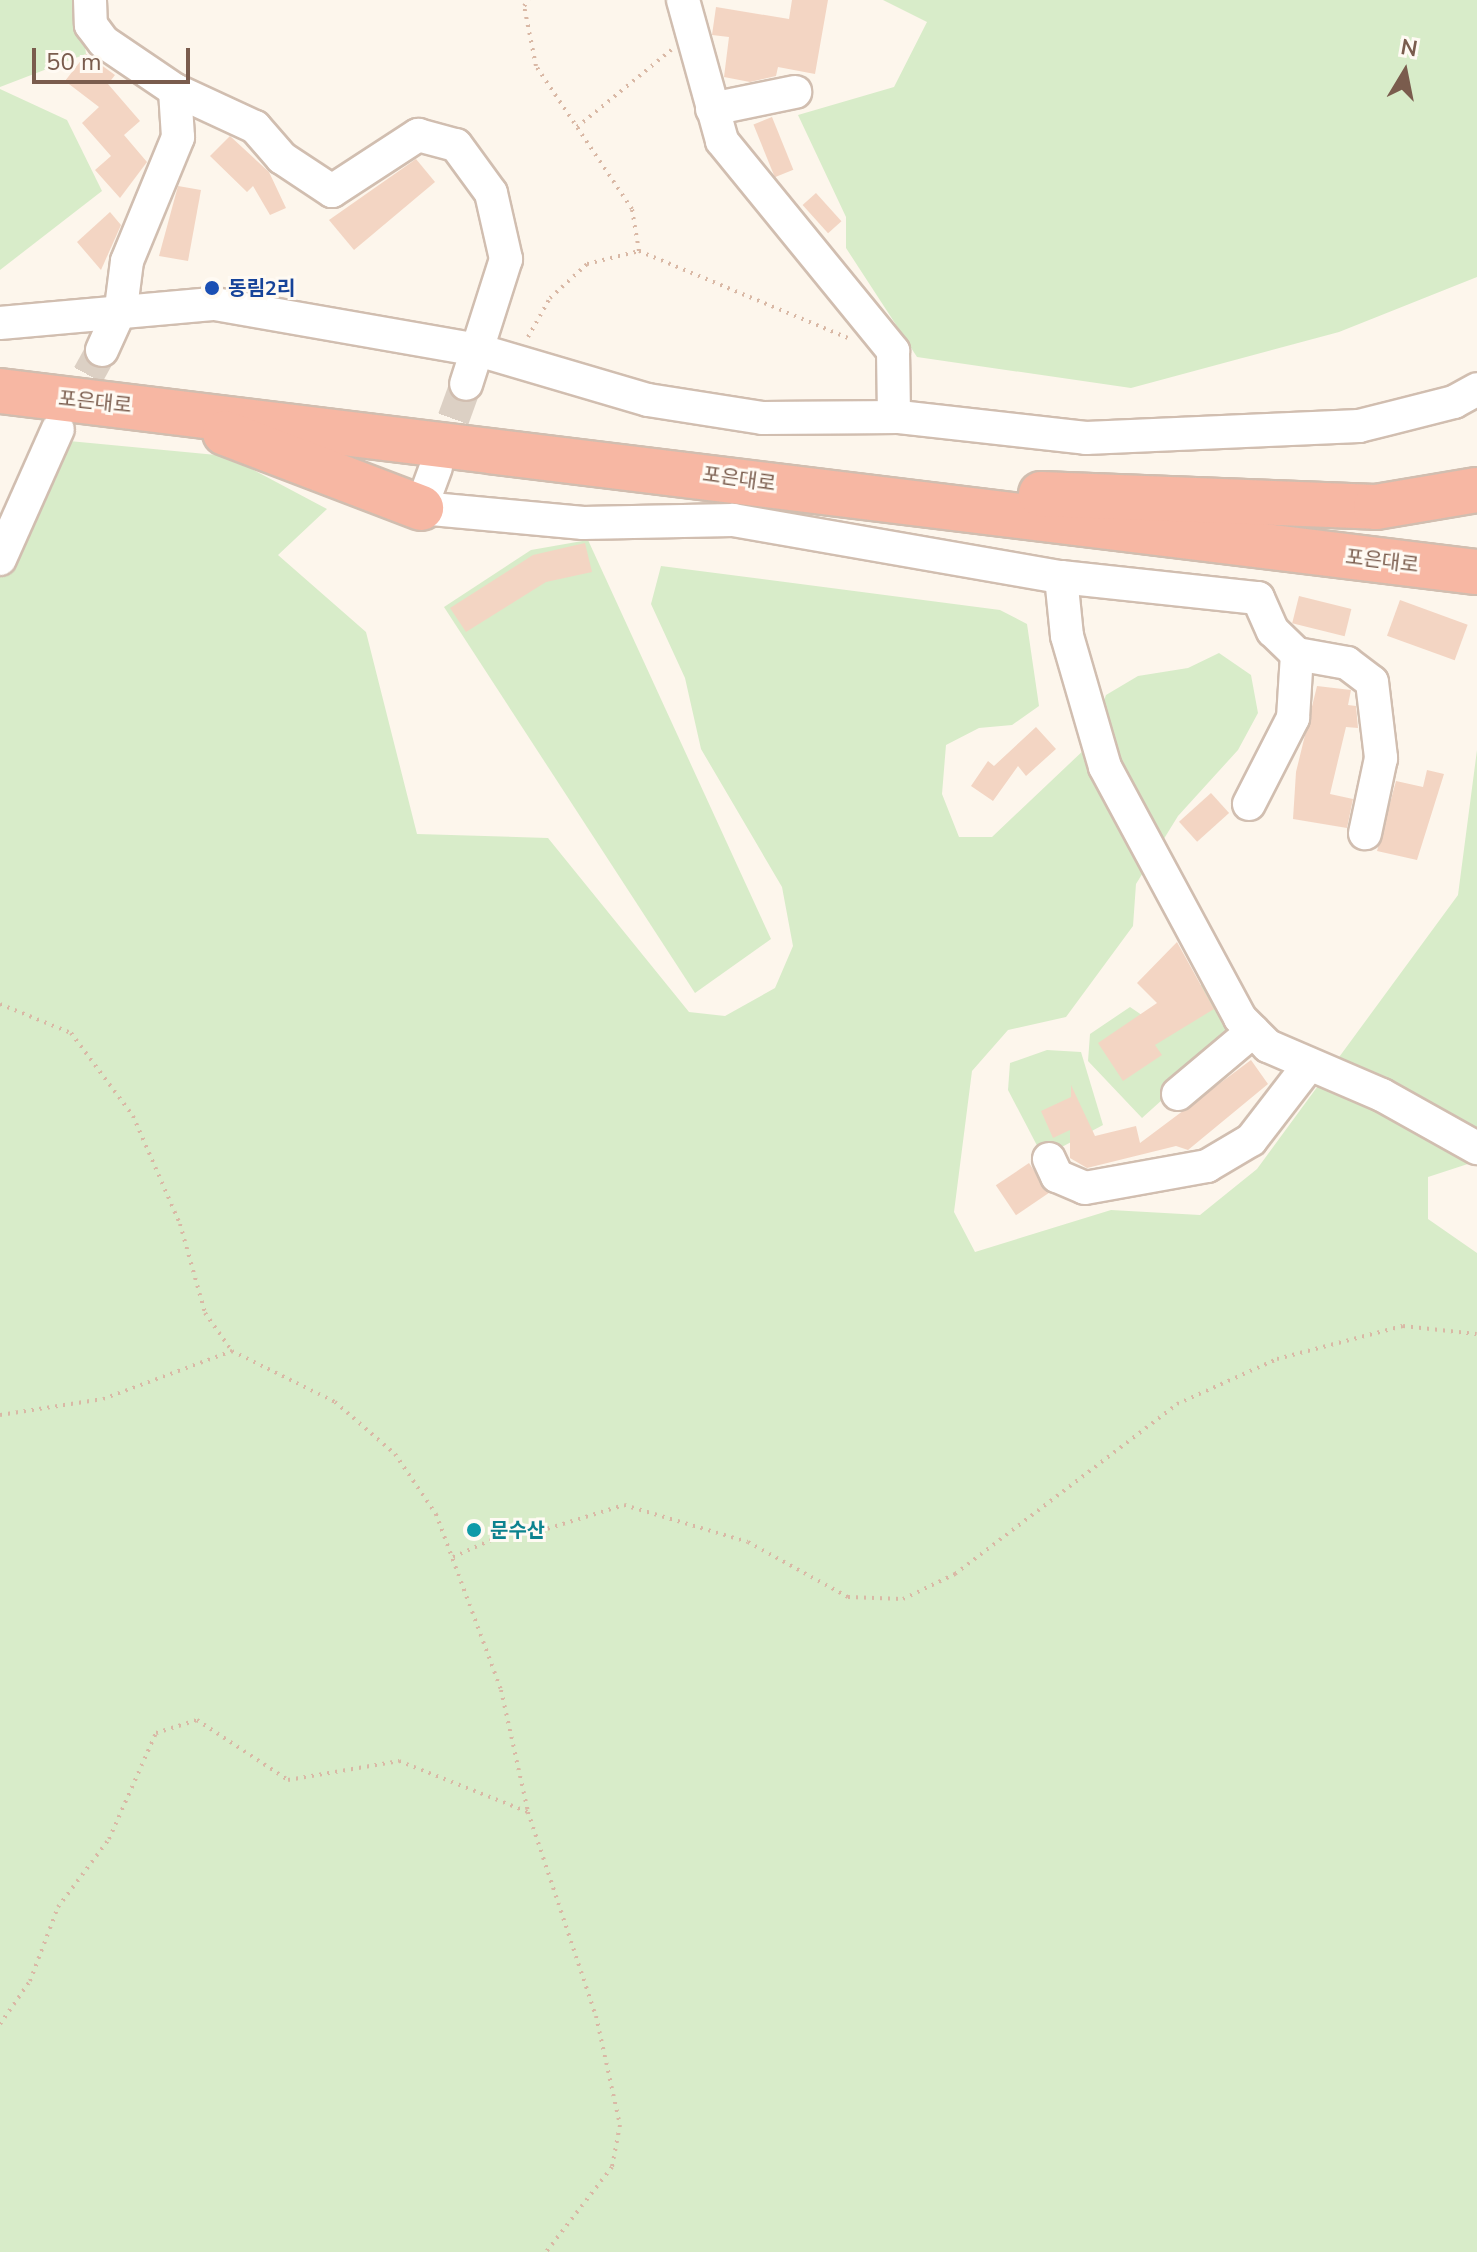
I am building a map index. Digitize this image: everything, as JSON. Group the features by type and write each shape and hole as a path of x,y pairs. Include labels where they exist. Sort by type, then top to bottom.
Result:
{"highway":[{"name":"포은대로","path":"0,365 1477,546"},
{"name":"포은대로","path":"0,391 1477,572"},
{"path":"107,403 207,427 421,508"},
{"path":"1033,494 1376,507 1477,490"},
{"path":"1362,558 1477,579"}],"street":[{"path":"90,0 91,25 104,42 175,90 255,127 282,158 332,191 418,135 456,145 491,193 506,259 466,384"},
{"path":"683,0 688,37 722,141 755,190 853,295 893,351 894,417"},
{"path":"102,350 121,308 127,261 178,137 175,90"},
{"path":"712,109 795,92"},
{"path":"0,323 121,308 215,304 478,350 648,400 763,418 894,417 1086,438 1344,427 1454,402 1477,389"},
{"path":"0,559 58,429"},
{"path":"436,467 421,508 583,523 733,520 1061,577 1258,598 1273,631 1297,654 1347,663 1372,682 1381,758 1365,833"},
{"path":"1061,577 1067,636 1105,767 1253,1031 1308,1066 1382,1095 1477,1148"},
{"path":"1249,804 1293,718 1297,654"},
{"path":"1178,1094 1253,1031"},
{"path":"1049,1159 1057,1176 1085,1188 1207,1166 1251,1140 1308,1066"}],"path":[{"path":"529,0 524,6 536,66 632,209 639,251"},
{"path":"577,127 688,37"},
{"path":"514,359 550,298 587,264 639,251 848,338 893,377"},
{"path":"0,1004 71,1033 133,1116 180,1224 205,1313 232,1351 335,1402 395,1454 436,1514 501,1690 528,1812 596,2016 620,2125 612,2167 546,2252"},
{"path":"453,1557 509,1532 540,1531 624,1505 748,1542 848,1597 903,1599 955,1574 1177,1404 1277,1359 1403,1326 1477,1334"},
{"path":"0,1415 103,1399 232,1351"},
{"path":"0,2024 30,1981 58,1907 109,1839 156,1733 197,1720 288,1780 399,1761 528,1812"}],"green space":[{"path":"0,0 79,0 86,54 0,87"},
{"path":"883,0 1477,0 1477,277 1339,332 1131,388 917,357 846,248 846,217 798,115 894,87 927,22"},
{"path":"0,89 67,120 102,191 0,270"},
{"path":"48,439 227,456 327,509 278,555 366,632 417,834 548,838 689,1012 725,1016 775,988 793,946 782,887 701,749 685,678 651,604 661,566 1000,610 1027,624 1039,706 1012,725 979,728 946,745 942,794 959,837 992,837 1087,747 1106,695 1138,676 1188,668 1219,653 1251,675 1258,713 1238,750 1178,816 1136,884 1133,926 1066,1017 1008,1030 972,1071 954,1212 975,1252 1111,1210 1200,1215 1257,1169 1458,895 1477,750 1477,1161 1428,1177 1428,1219 1477,1253 1477,2252 0,2252 0,546"},
{"path":"588,540 771,939 695,993 444,607 531,550"},
{"path":"1206,982 1235,1034 1142,1118 1088,1061 1090,1034 1130,1007 1155,1024 1156,1012"},
{"path":"1047,1050 1081,1052 1103,1125 1043,1157 1008,1090 1010,1063"}],"building":[{"path":"792,0 828,0 815,74 778,67 776,76 750,82 724,77 729,37 712,35 716,7 789,19"},
{"path":"86,54 115,75 108,84 140,121 124,135 147,162 120,198 95,170 111,156 82,123 99,107 65,81"},
{"path":"772,117 793,170 775,177 753,124"},
{"path":"230,136 269,172 286,208 270,215 253,186 247,192 210,156"},
{"path":"416,159 435,182 354,250 329,220"},
{"path":"178,186 201,190 188,261 159,256"},
{"path":"816,193 841,221 828,233 803,205"},
{"path":"110,212 121,225 101,270 77,242"},
{"path":"585,543 592,572 546,582 466,632 450,608 533,555"},
{"path":"1299,596 1351,609 1345,636 1292,623"},
{"path":"1400,600 1468,625 1455,660 1387,636"},
{"path":"1317,686 1351,690 1348,705 1356,706 1358,728 1346,727 1330,794 1353,799 1347,828 1293,819 1296,772"},
{"path":"1036,727 1056,749 1026,776 1018,766 993,801 971,786 988,761 994,766"},
{"path":"1427,770 1444,774 1417,860 1377,851 1396,781 1423,787"},
{"path":"1211,793 1229,813 1197,842 1179,822"},
{"path":"1177,942 1214,1009 1155,1045 1162,1055 1123,1081 1098,1043 1157,1003 1137,983"},
{"path":"1251,1060 1268,1084 1188,1150 1176,1146 1087,1168 1070,1158 1070,1130 1053,1138 1041,1111 1071,1097 1071,1085 1095,1136 1136,1126 1140,1143"},
{"path":"1029,1163 1049,1193 1016,1215 996,1185"}],"tunnel":[{"path":"65,417 102,350"},
{"path":"437,464 466,384"}],"place":[{"name":"동림2리","path":"212,288"},
{"name":"문수산","path":"474,1530"}]}
